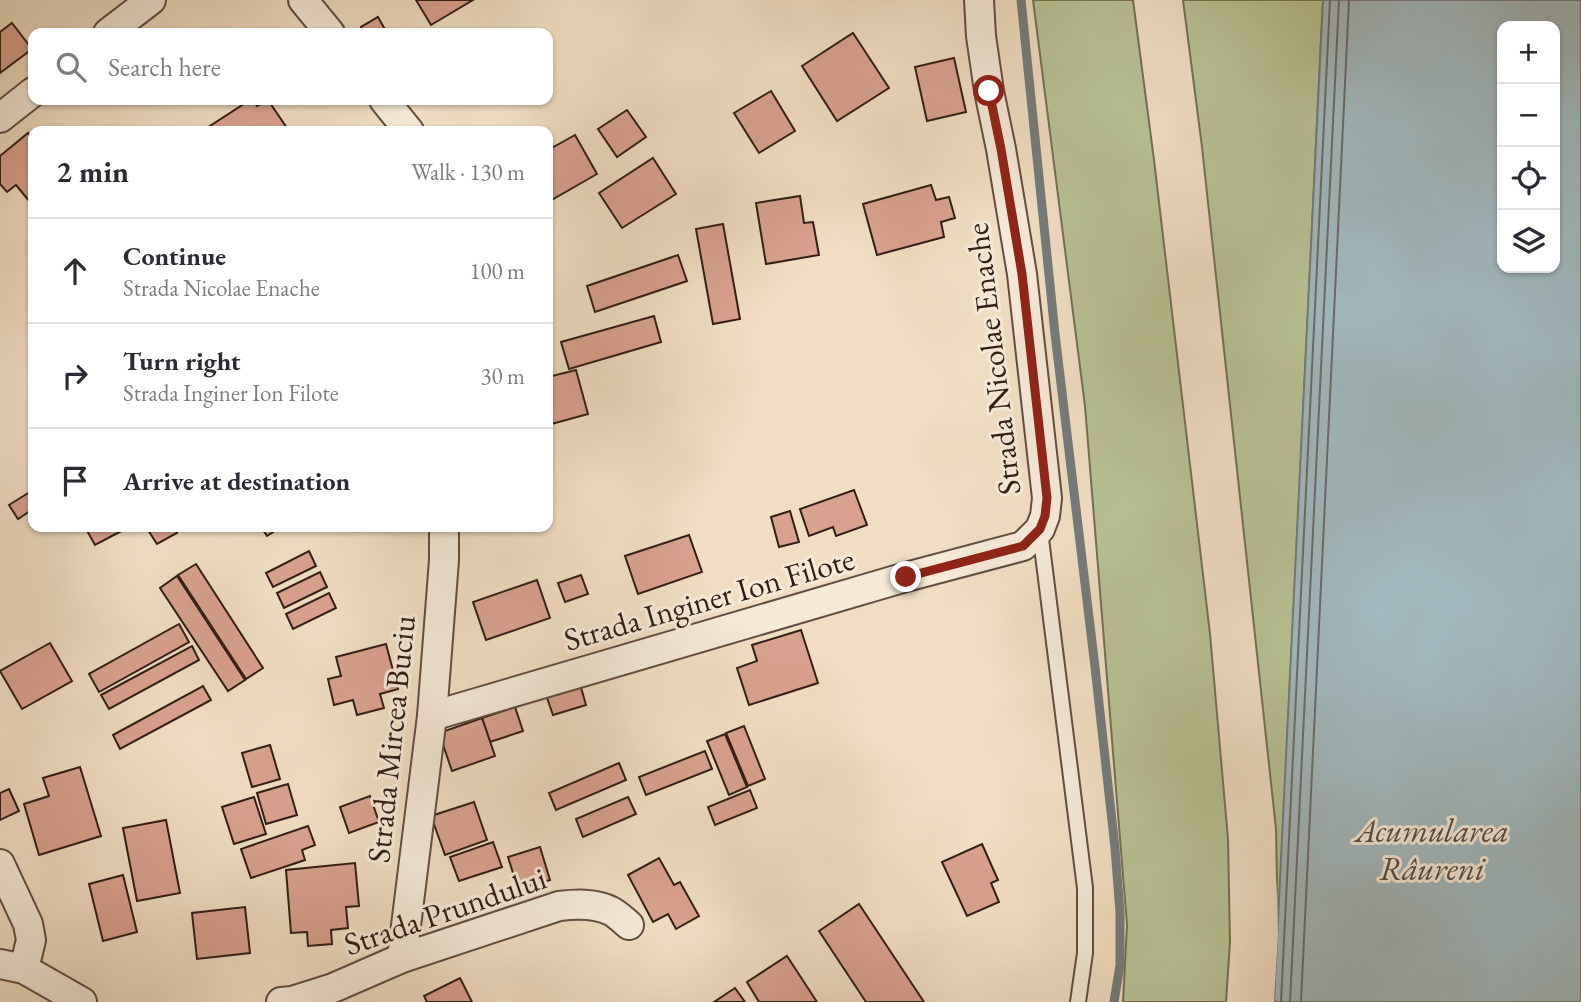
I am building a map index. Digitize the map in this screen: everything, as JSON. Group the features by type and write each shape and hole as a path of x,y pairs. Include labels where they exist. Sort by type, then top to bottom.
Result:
{"street":[{"path":"115,28 151,0"},
{"path":"303,0 326,28"},
{"name":"Strada Nicolae Enache","path":"979,0 989,91 1022,274 1047,498 1040,529"},
{"path":"0,118 28,96"},
{"path":"387,105 405,126"},
{"name":"Strada Inginer Ion Filote","path":"432,716 906,577 1023,546 1040,529"},
{"name":"Strada Mircea Buciu","path":"402,958 432,716 444,560 443,532"},
{"path":"0,863 28,924 31,940 12,966 82,1002"},
{"name":"Strada Prundului","path":"281,1002 333,988 402,958 559,906 597,906 611,911 629,925"}],"lane":[{"name":"Strada Nicolae Enache","path":"1040,529 1085,888 1085,953 1078,1002"}],"green space":[{"path":"1033,0 1133,0 1210,634 1228,839 1230,942 1226,1002 1123,1002 1127,925 1085,406"},
{"path":"1183,0 1323,0 1278,934 1276,829 1202,147"}],"water":[{"name":"Acumularea Râureni","path":"1323,0 1581,0 1581,1002 1274,1002"}],"pier":[{"path":"1277,878 1278,934 1274,1002 1271,1002"}],"building":[{"path":"416,0 473,0 431,25"},
{"path":"378,17 384,28 362,28"},
{"path":"12,23 28,44 28,52 0,73 0,32"},
{"path":"853,33 889,88 837,121 802,66"},
{"path":"954,58 966,112 927,121 915,67"},
{"path":"771,91 795,131 759,153 734,113"},
{"path":"242,105 271,105 286,126 210,126"},
{"path":"627,110 646,137 617,157 598,129"},
{"path":"28,133 28,200 16,185 7,192 0,184 0,156"},
{"path":"575,135 597,174 553,199 553,147"},
{"path":"653,158 676,194 622,228 599,193"},
{"path":"931,185 936,200 949,197 955,218 941,222 944,237 877,255 863,204"},
{"path":"800,196 804,223 813,222 819,255 766,264 756,203"},
{"path":"723,224 740,319 713,324 696,229"},
{"path":"678,255 687,281 595,312 587,286"},
{"path":"654,316 661,342 569,369 561,342"},
{"path":"576,370 588,414 553,424 553,376"},
{"path":"854,490 867,525 836,536 833,527 809,536 800,509"},
{"path":"28,493 28,512 18,519 9,505"},
{"path":"790,511 799,542 779,547 771,517"},
{"path":"88,532 120,532 95,545"},
{"path":"149,532 177,533 157,544"},
{"path":"689,535 702,572 638,594 625,556"},
{"path":"309,551 316,566 273,587 266,573"},
{"path":"196,564 263,668 246,679 178,575"},
{"path":"320,572 327,587 284,608 277,593"},
{"path":"581,575 588,594 565,602 558,583"},
{"path":"177,576 245,680 228,691 160,588"},
{"path":"537,580 550,618 486,640 473,602"},
{"path":"329,593 336,608 293,629 286,614"},
{"path":"179,624 189,642 99,692 89,674"},
{"path":"801,630 818,683 749,705 737,668 757,661 752,645"},
{"path":"50,643 72,681 22,709 0,671"},
{"path":"386,644 398,689 380,694 384,708 357,715 353,700 334,705 328,679 341,676 336,657"},
{"path":"192,646 199,660 109,709 101,695"},
{"path":"580,684 586,705 553,715 546,695"},
{"path":"203,686 211,700 120,749 113,735"},
{"path":"515,707 523,731 490,742 482,718"},
{"path":"482,718 495,756 452,771 439,733"},
{"path":"744,726 765,779 748,786 726,733"},
{"path":"725,734 747,787 729,795 707,741"},
{"path":"270,745 280,779 252,787 242,753"},
{"path":"705,751 712,769 646,795 639,777"},
{"path":"619,763 626,780 556,810 549,793"},
{"path":"80,767 101,836 39,855 24,804 49,796 43,778"},
{"path":"288,784 297,815 266,824 257,793"},
{"path":"9,789 19,811 0,820 0,793"},
{"path":"750,790 757,808 715,825 708,807"},
{"path":"370,796 379,822 349,833 340,807"},
{"path":"254,797 266,834 234,844 222,807"},
{"path":"628,797 636,814 583,837 576,819"},
{"path":"474,802 487,840 445,855 431,816"},
{"path":"166,820 180,893 137,901 123,828"},
{"path":"308,826 315,845 302,850 305,860 251,878 241,849"},
{"path":"493,842 502,867 459,881 450,857"},
{"path":"982,844 998,880 991,883 999,902 967,916 942,862"},
{"path":"540,847 550,880 518,889 508,857"},
{"path":"659,858 674,885 680,882 699,916 676,929 668,914 653,922 628,875"},
{"path":"355,863 359,906 346,907 348,928 331,930 332,944 308,946 307,932 291,933 286,870"},
{"path":"123,875 137,932 103,941 89,884"},
{"path":"859,904 924,1002 866,1002 819,931"},
{"path":"245,907 250,953 197,959 192,913"},
{"path":"787,956 817,1002 759,1002 747,982"},
{"path":"460,978 472,1002 427,1002 424,996"},
{"path":"735,988 745,1002 714,1002"}],"waterway":[{"path":"1021,0 1055,334 1115,848 1120,913 1120,965 1114,1002"}],"route":[{"path":"906,577 1023,546 1040,529 1045,516 1047,498 1022,274 989,91"}]}
